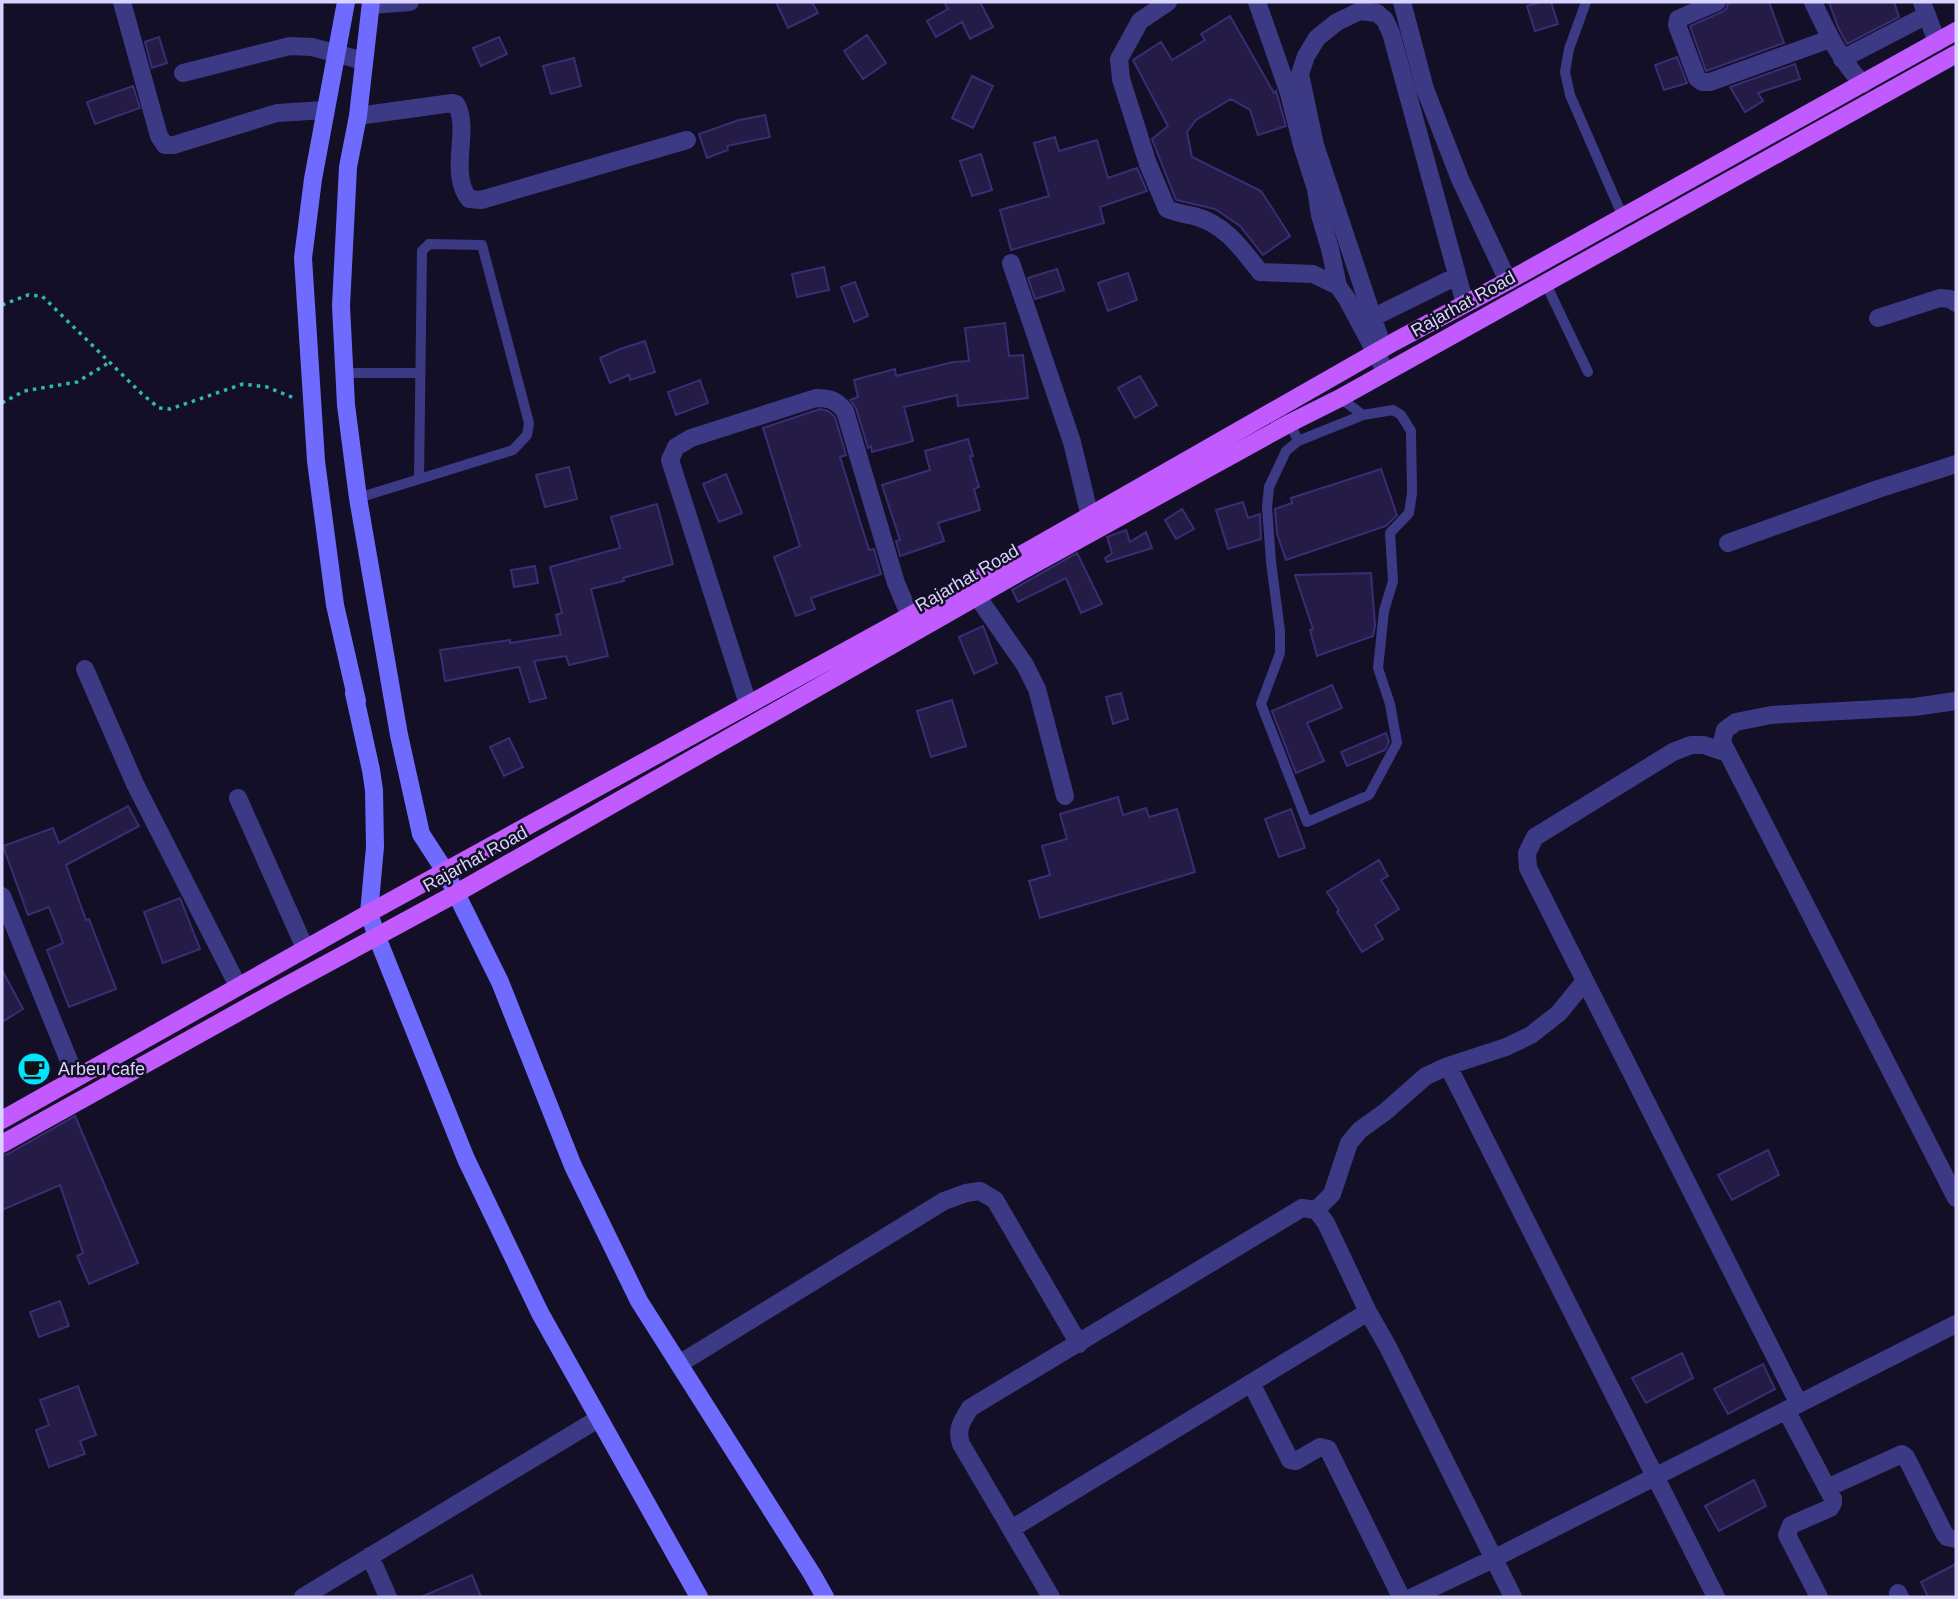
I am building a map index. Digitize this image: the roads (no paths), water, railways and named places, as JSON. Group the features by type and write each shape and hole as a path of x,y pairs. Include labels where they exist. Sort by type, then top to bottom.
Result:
{"main road":[{"path":"346,2 313,179 303,258 316,461 335,605 354,693 387,810 369,913 466,1158 540,1313 699,1597"},
{"path":"371,4 358,116 348,167 341,306 345,405 358,498 399,736 421,834 445,871 500,982 573,1166 639,1301 825,1597"},
{"name":"Rajarhat Road","path":"2,1120 369,913 1090,517 1379,351 1956,31"},
{"name":"Rajarhat Road","path":"2,1144 455,894 977,597 1956,54"},
{"path":"1863,84 1871,101"}],"street":[{"path":"122,2 159,136 165,145 174,145 277,113 326,110"},
{"path":"371,4 410,2"},
{"path":"1168,2 1140,21 1119,59 1121,79 1148,164 1167,209 1194,216 1231,235 1260,272 1313,274 1338,286"},
{"path":"1257,2 1289,93 1316,189 1338,286 1379,351"},
{"path":"1402,2 1425,89 1460,179 1508,281"},
{"path":"1717,2 1678,19 1677,25 1697,78 1702,82 1710,82 1830,39"},
{"path":"1814,2 1830,39 1849,70 1863,84"},
{"path":"1842,59 1924,9 1937,42"},
{"path":"1385,372 1372,318 1315,145 1300,74 1306,56 1317,38 1337,22 1360,11 1377,13 1385,20 1391,33 1465,304"},
{"path":"183,74 290,46 312,47 364,61"},
{"path":"358,116 456,104 461,116 462,190 469,199 481,200 687,141"},
{"path":"1011,263 1072,442 1090,517"},
{"path":"1372,318 1457,276"},
{"path":"1878,318 1940,298 1956,303"},
{"path":"748,704 670,460 676,447 691,438 816,398 837,401 845,411 896,583 910,616"},
{"path":"1728,543 1956,464"},
{"path":"977,597 1024,665 1037,689 1065,796"},
{"path":"85,669 135,784 238,986"},
{"path":"1956,701 1914,707 1771,715 1736,722 1725,730 1722,742 1956,1198"},
{"path":"1727,753 1691,745 1673,752 1535,837 1527,853 1528,868 1793,1407 1833,1499 1830,1508 1791,1525 1787,1535 1819,1597"},
{"path":"238,798 306,948"},
{"path":"2,896 76,1078"},
{"path":"1316,1210 1332,1194 1349,1143 1360,1130 1426,1076 1531,1035 1559,1013 1585,981"},
{"path":"1448,1066 1716,1597"},
{"path":"679,1364 944,1201 980,1191 995,1200 1079,1344"},
{"path":"1051,1597 961,1444 958,1434 960,1425 971,1408 1302,1208 1316,1210 1326,1223 1368,1312 1513,1597"},
{"path":"1011,1529 1368,1312"},
{"path":"1413,1597 1956,1324"},
{"path":"1251,1383 1290,1460 1296,1461 1320,1447 1328,1450 1401,1597"},
{"path":"303,1597 598,1419"},
{"path":"1827,1488 1902,1454 1906,1457 1944,1534 1956,1539"},
{"path":"370,1556 388,1597"}],"lane":[{"path":"1586,2 1569,49 1565,72 1570,95 1623,217"},
{"path":"358,498 513,450 527,435 529,423 482,246 429,244 422,251 419,479"},
{"path":"1545,282 1588,372"},
{"path":"344,373 420,373"},
{"path":"1340,398 1363,415"},
{"path":"1393,410 1401,415 1411,431 1412,493 1409,513 1390,533 1393,581 1384,611 1378,668 1390,704 1396,743 1369,795 1307,822 1261,704 1280,653 1280,631 1271,562 1269,487 1286,451 1298,442 1363,415 1393,410"},
{"path":"1290,423 1298,442"}],"place":[{"name":"Arbeu cafe","path":"34,1069"}]}
